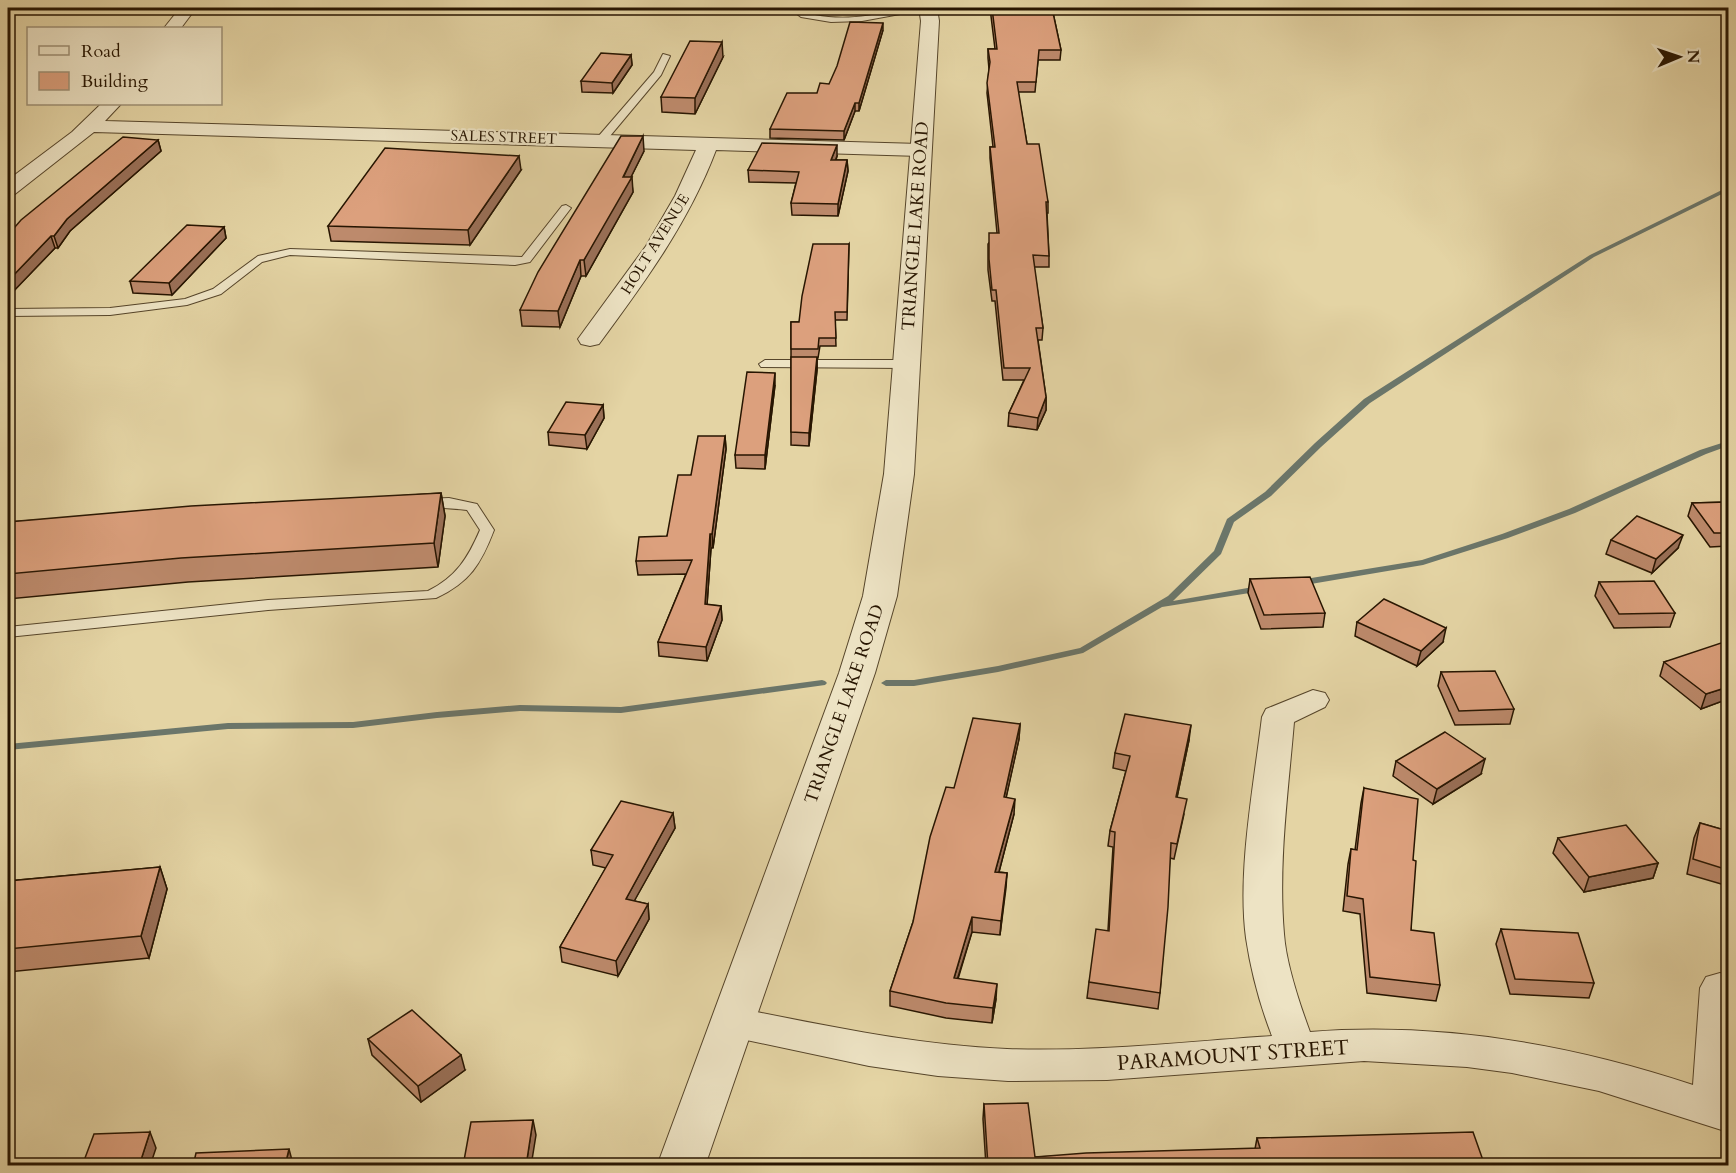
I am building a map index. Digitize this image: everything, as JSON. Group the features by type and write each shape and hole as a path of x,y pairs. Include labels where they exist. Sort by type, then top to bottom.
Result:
{"street":[{"path":"173,27 188,8"},
{"name":"TRIANGLE LAKE ROAD","path":"681,1166 857,673 880,596 899,474 930,21 915,9"},
{"path":"8,190 88,126 110,105"},
{"name":"SALES STREET","path":"88,126 920,150"},
{"name":"HOLT AVENUE","path":"590,339 631,286 660,242 697,177 709,143"},
{"path":"1297,1050 1271,973 1265,937 1263,871 1278,717 1313,700"},
{"path":"1720,988 1720,1112"},
{"name":"PARAMOUNT STREET","path":"732,1023 879,1053 1006,1065 1101,1065 1376,1045 1448,1048 1499,1054 1607,1076 1720,1112"}],"lane":[{"path":"794,8 807,17 825,18 879,18 915,9 980,10"},
{"path":"601,140 658,73 666,56"},
{"path":"8,313 115,310 192,299 211,294 228,284 258,260 290,252 515,262 526,260 566,208"},
{"path":"765,364 906,364"},
{"path":"8,632 268,605 430,595 451,586 474,562 486,530 472,507 449,502 413,504"}],"building":[{"path":"992,8 1052,8 1061,50 1039,50 1036,82 1017,82 1027,144 1039,144 1048,202 1046,202 1049,256 1033,255 1043,328 1036,328 1046,397 1038,418 1009,413 1030,368 1004,368 996,290 992,290 989,233 999,233 990,147 995,147 987,83 990,62 988,49 997,49"},
{"path":"850,22 883,23 859,103 855,103 844,131 770,129 787,93 817,93 820,83 829,84 837,66"},
{"path":"690,41 722,42 695,98 661,97"},
{"path":"601,53 631,55 612,83 581,81"},
{"path":"621,136 643,136 623,177 632,177 584,260 580,260 558,311 520,310 538,272"},
{"path":"123,137 158,140 67,219 54,236 51,236 8,281 8,235 21,220"},
{"path":"762,143 837,145 831,160 847,160 838,204 791,203 799,172 748,170"},
{"path":"385,148 519,156 468,230 328,226"},
{"path":"187,225 224,227 169,283 130,281"},
{"path":"813,244 849,244 847,312 835,312 836,338 819,338 818,349 791,349 791,322 799,322"},
{"path":"791,357 817,357 809,433 791,432"},
{"path":"747,372 775,373 765,455 735,455"},
{"path":"566,402 603,405 585,435 548,432"},
{"path":"698,436 725,436 712,534 710,534 705,604 721,606 706,647 658,642 692,560 636,561 639,537 667,536 678,475 691,475"},
{"path":"441,493 434,543 181,558 8,574 8,522 191,506"},
{"path":"1728,502 1728,533 1714,533 1692,503"},
{"path":"1637,516 1683,535 1656,559 1611,540"},
{"path":"1310,577 1325,613 1264,615 1250,579"},
{"path":"1654,581 1675,613 1619,614 1599,582"},
{"path":"1384,599 1446,628 1421,651 1357,622"},
{"path":"1721,643 1728,648 1728,687 1706,694 1664,662"},
{"path":"1495,671 1514,709 1459,711 1441,672"},
{"path":"1125,714 1191,725 1176,797 1187,799 1177,844 1171,843 1160,993 1089,982 1096,929 1109,931 1115,832 1110,831 1130,756 1115,753"},
{"path":"973,718 1020,724 1004,797 1015,799 995,872 1007,873 1001,921 972,917 954,978 997,984 993,1008 946,1003 890,991 913,922 930,837 946,787 954,788"},
{"path":"1445,732 1485,759 1437,789 1396,761"},
{"path":"1364,788 1418,799 1411,930 1434,933 1440,985 1370,977 1363,899 1347,896 1351,849 1357,850"},
{"path":"621,801 673,813 626,899 648,904 616,961 560,947 613,855 591,850"},
{"path":"1700,823 1728,831 1728,870 1693,859"},
{"path":"1626,825 1658,863 1589,877 1558,838"},
{"path":"160,867 141,936 8,949 8,881"},
{"path":"1501,929 1578,933 1594,983 1515,979"},
{"path":"412,1010 461,1055 418,1086 368,1039"},
{"path":"1028,1103 1035,1157 1086,1153 1260,1148 1257,1138 1473,1132 1485,1166 988,1166 984,1104"},
{"path":"533,1120 526,1166 463,1166 471,1122"},
{"path":"150,1132 139,1166 82,1166 94,1134"},
{"path":"289,1149 285,1166 193,1166 196,1153"}],"waterway":[{"path":"886,683 914,683 998,669 1083,650 1171,598 1218,552 1230,521 1268,494 1367,401 1592,256 1728,189"},
{"path":"1299,583 1423,562 1505,536 1572,511 1728,443"},
{"path":"1163,605 1259,589"},
{"path":"8,747 228,726 353,725 520,708 621,710 822,683"}]}
